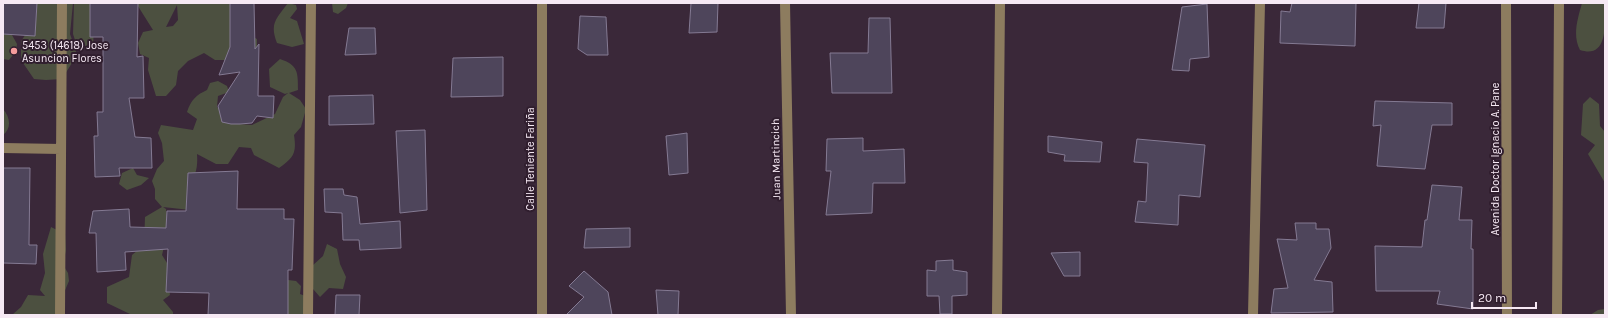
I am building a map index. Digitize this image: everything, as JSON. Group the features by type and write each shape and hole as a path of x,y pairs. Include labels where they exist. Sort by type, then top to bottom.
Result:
{"street":[{"path":"60,315 62,3"},
{"path":"308,315 311,3"},
{"name":"Calle Teniente Fariña","path":"542,3 542,315"},
{"name":"Juan Martincich","path":"785,3 791,315"},
{"path":"997,315 1000,3"},
{"path":"1253,315 1260,3"},
{"name":"Avenida Doctor Ignacio A. Pane","path":"1506,3 1507,315"},
{"path":"1557,315 1559,3"},
{"path":"3,148 61,149"}],"green space":[{"path":"37,3 73,3 70,34 76,51 75,58 62,79 34,79 21,60 21,41 36,20"},
{"path":"74,3 90,3 93,44 84,49 77,46 73,34"},
{"path":"136,3 245,3 245,33 257,39 257,49 229,60 215,60 204,53 188,61 178,71 176,85 166,96 156,96 148,70 149,58 140,54 138,43 143,32 153,30","holes":["177,5 178,20 173,26 166,27"]},
{"path":"288,3 296,5 297,9 290,18 297,21 304,44 292,47 277,43 274,30 275,21"},
{"path":"332,3 348,3 346,8 338,14 333,12"},
{"path":"1582,3 1605,3 1603,38 1596,50 1580,50 1576,38 1576,26"},
{"path":"3,30 12,35 17,44 16,51 9,60 3,59"},
{"path":"280,59 286,61 296,70 298,90 289,93 300,100 306,109 301,127 294,135 295,147 291,158 279,168 254,155 251,148 239,147 228,164 216,164 197,154 196,172 187,187 191,194 190,210 163,207 166,209 169,226 162,255 172,271 168,283 170,295 163,300 173,312 173,315 130,315 107,303 107,287 129,277 132,255 144,245 145,217 162,207 155,199 155,189 152,181 157,169 164,161 162,143 158,133 161,125 193,130 197,119 187,112 190,104 197,96 207,90 210,83 218,81 227,86 229,92 218,96 217,107 240,124 252,125 275,114 283,97 288,93 285,94 270,87 269,69"},
{"path":"1590,97 1599,104 1600,126 1605,132 1605,183 1588,154 1595,145 1581,135 1583,104"},
{"path":"3,109 7,115 9,126 3,135"},
{"path":"133,168 137,175 149,178 141,185 127,190 119,184 122,173"},
{"path":"51,227 65,234 66,250 63,265 68,273 69,281 63,295 62,315 12,315 21,307 28,295 45,296 40,290 45,273 43,254"},
{"path":"327,244 337,249 340,264 346,277 343,289 329,288 320,297 313,289 312,266 323,256"},
{"path":"288,280 296,281 301,286 300,294 311,298 313,315 286,315"},
{"path":"1605,309 1605,315 1590,315 1598,310"}],"building":[{"path":"3,3 37,3 35,36 3,34"},
{"path":"90,3 138,3 137,57 143,56 144,98 129,98 135,137 151,138 152,168 119,168 120,176 95,177 94,136 98,136 97,112 103,112 103,37 90,37"},
{"path":"230,3 254,3 255,49 259,44 258,96 274,96 273,118 257,116 252,123 240,124 222,122 218,106 240,72 219,75 230,47"},
{"path":"691,3 718,3 717,32 689,33"},
{"path":"1292,3 1356,3 1355,46 1280,43 1281,11 1290,12"},
{"path":"1419,3 1446,3 1444,28 1416,28"},
{"path":"1207,4 1209,57 1190,59 1189,71 1172,70 1182,7"},
{"path":"580,16 606,17 608,55 587,55 578,49"},
{"path":"869,18 890,18 892,93 832,93 830,53 868,53"},
{"path":"349,28 375,28 376,54 345,55"},
{"path":"503,57 503,96 451,97 453,58"},
{"path":"373,95 374,124 329,125 329,96"},
{"path":"1375,101 1452,103 1452,125 1432,125 1425,169 1377,166 1381,125 1373,126"},
{"path":"425,130 427,210 400,213 396,131"},
{"path":"687,133 688,173 669,175 666,136"},
{"path":"1048,136 1102,142 1100,162 1064,161 1065,155 1048,152"},
{"path":"863,138 863,151 904,149 905,183 873,183 872,213 826,215 831,171 826,171 827,139"},
{"path":"1137,139 1205,145 1200,197 1179,195 1178,225 1135,222 1138,201 1146,202 1148,163 1134,162"},
{"path":"3,168 30,168 29,245 37,245 36,264 3,263"},
{"path":"238,171 237,209 284,209 284,219 294,219 292,270 288,270 288,315 208,315 209,293 166,292 168,249 125,252 126,270 97,272 96,233 89,233 93,211 129,209 130,227 166,228 167,211 186,211 188,173"},
{"path":"1432,185 1462,187 1459,220 1472,220 1471,249 1473,249 1473,309 1437,304 1440,291 1376,291 1375,246 1422,247 1425,220 1427,220"},
{"path":"324,189 343,189 344,195 357,197 360,224 400,221 401,248 360,250 359,240 343,240 342,213 325,212"},
{"path":"1295,223 1316,223 1316,229 1329,229 1331,248 1314,280 1332,282 1333,312 1271,313 1274,289 1288,288 1277,239 1297,240"},
{"path":"630,228 630,247 584,248 586,229"},
{"path":"1080,252 1080,276 1064,276 1051,253"},
{"path":"953,260 953,270 967,272 967,295 952,296 952,314 940,314 939,296 927,296 927,270 936,271 936,261"},
{"path":"584,271 608,292 612,315 566,315 584,297 569,286"},
{"path":"656,290 679,291 678,315 658,315"},
{"path":"336,295 360,295 359,315 335,315"}],"place":[{"name":"5453 (14618) Jose Asuncion Flores","path":"14,51"}]}
